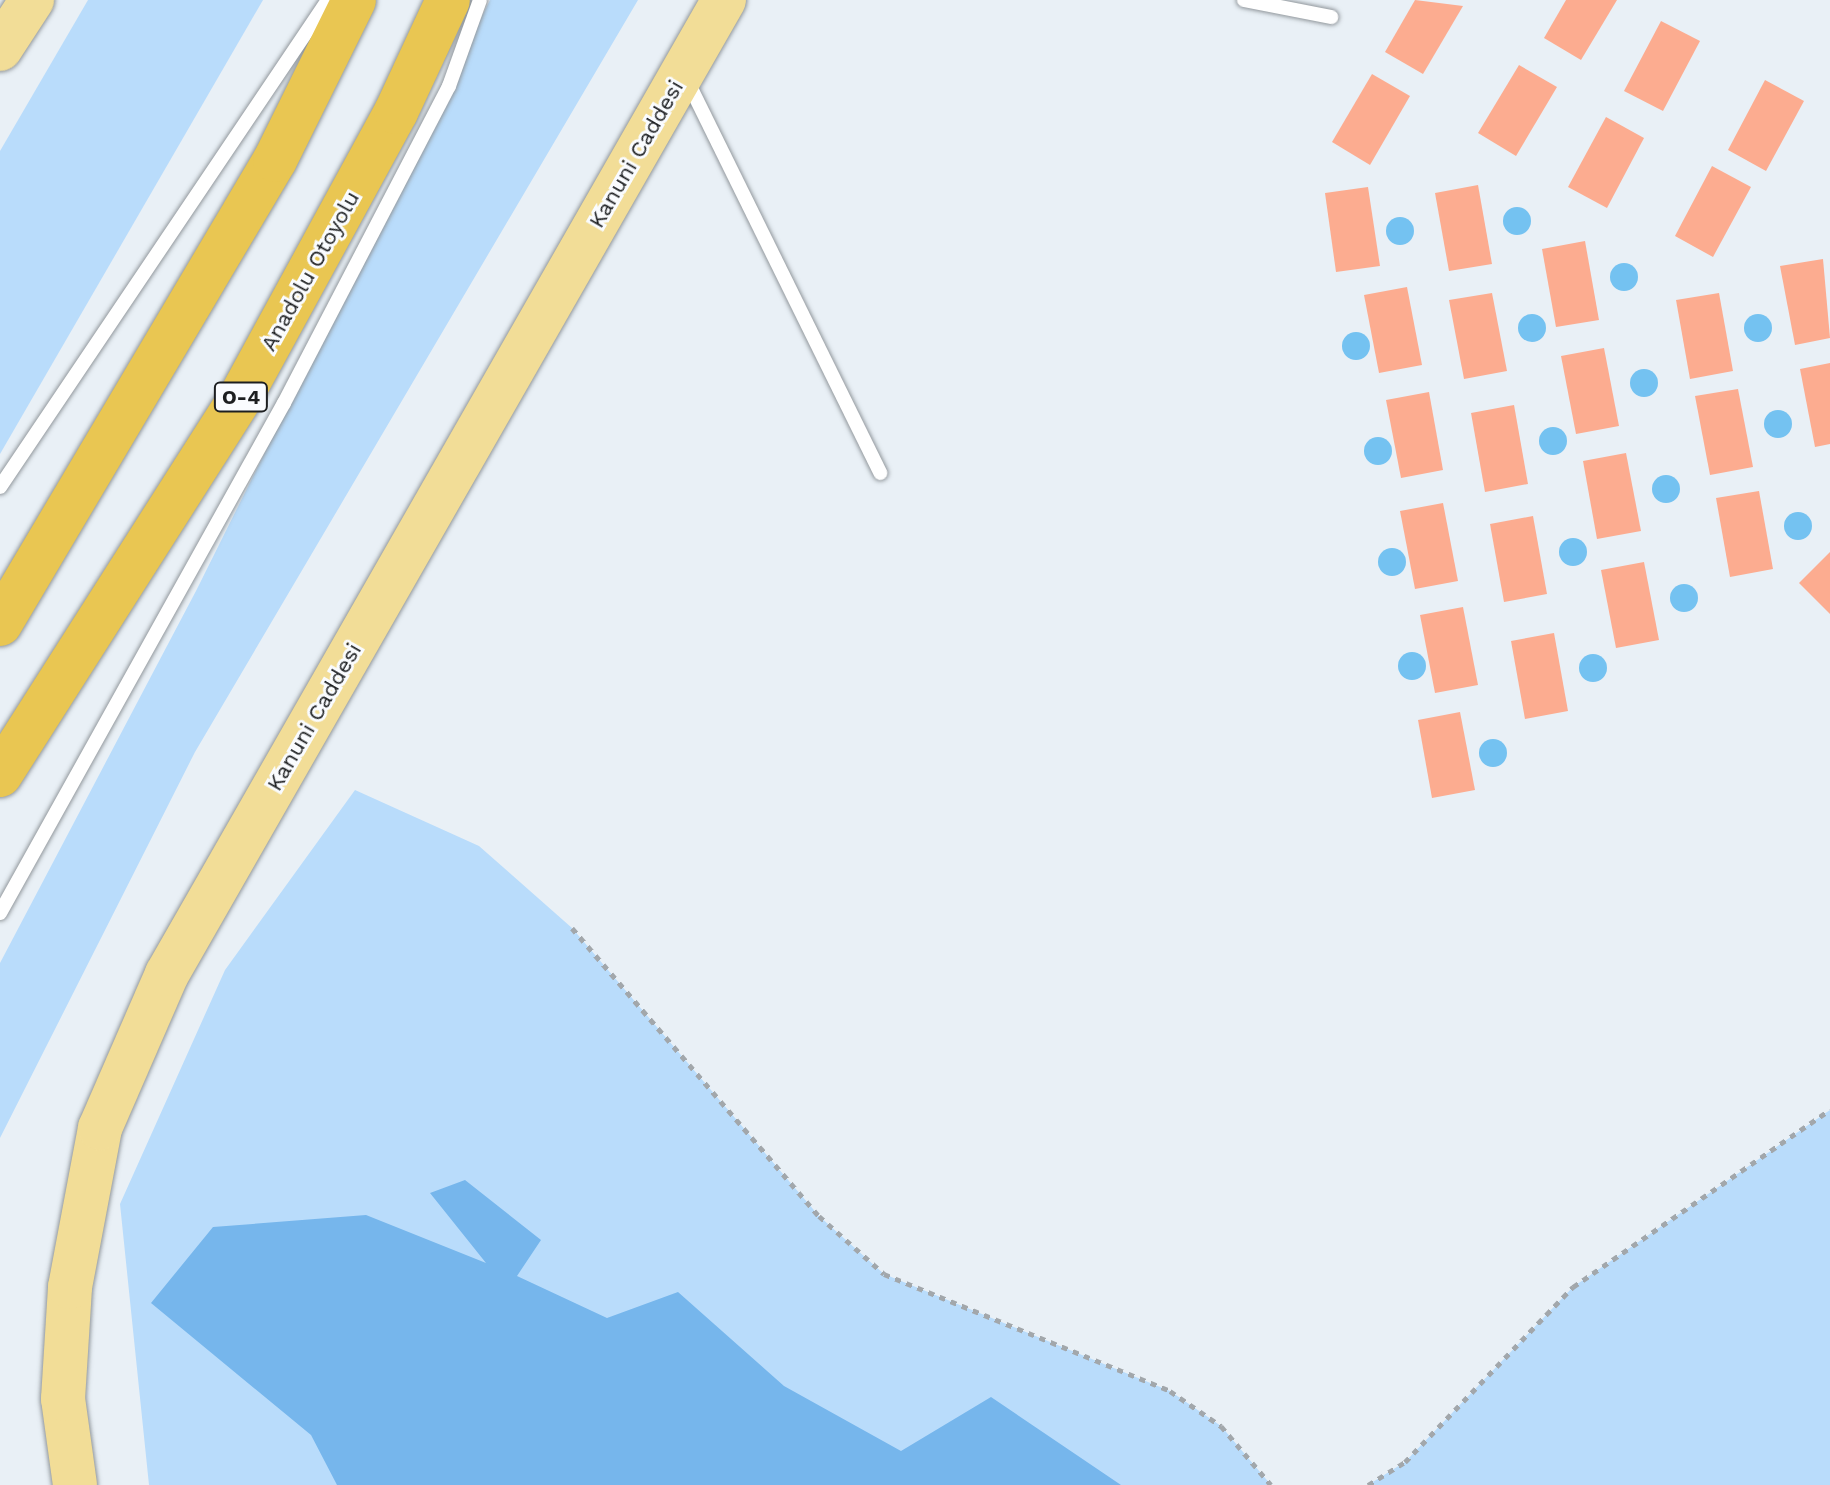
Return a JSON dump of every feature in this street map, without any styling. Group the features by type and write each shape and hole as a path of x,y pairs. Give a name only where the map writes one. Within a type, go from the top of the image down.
{"highway":[{"path":"0,624 275,160 354,0"},
{"name":"Anadolu Otoyolu","path":"0,775 240,398 396,112 448,0"}],"main road":[{"path":"0,49 32,0"},
{"name":"Kanuni Caddesi","path":"75,1485 63,1399 69,1301 100,1128 167,974 724,0"}],"lane":[{"path":"0,487 328,0"},
{"path":"0,913 284,403 449,86 480,0"},
{"path":"1244,0 1331,17"},
{"path":"683,72 880,473"}],"path":[{"path":"572,928 819,1216 884,1274 1170,1391 1221,1426 1271,1485"},
{"path":"1368,1485 1405,1462 1573,1287 1830,1110"}],"shaded area":[{"path":"88,0 263,0 0,454 0,151"},
{"path":"490,0 638,0 195,752 0,1138 0,963 197,589"},
{"path":"1517,207 1527,211 1531,221 1527,231 1517,235 1507,231 1503,221 1507,211"},
{"path":"1400,217 1410,221 1414,231 1410,241 1400,245 1390,241 1386,231 1390,221"},
{"path":"1624,263 1634,267 1638,277 1634,287 1624,291 1614,287 1610,277 1614,267"},
{"path":"1532,314 1542,318 1546,328 1542,338 1532,342 1522,338 1518,328 1522,318"},
{"path":"1758,314 1768,318 1772,328 1768,338 1758,342 1748,338 1744,328 1748,318"},
{"path":"1356,332 1366,336 1370,346 1366,356 1356,360 1346,356 1342,346 1346,336"},
{"path":"1644,369 1654,373 1658,383 1654,393 1644,397 1634,393 1630,383 1634,373"},
{"path":"1778,410 1788,414 1792,424 1788,434 1778,438 1768,434 1764,424 1768,414"},
{"path":"1553,427 1563,431 1567,441 1563,451 1553,455 1543,451 1539,441 1543,431"},
{"path":"1378,437 1388,441 1392,451 1388,461 1378,465 1368,461 1364,451 1368,441"},
{"path":"1666,475 1676,479 1680,489 1676,499 1666,503 1656,499 1652,489 1656,479"},
{"path":"1798,512 1808,516 1812,526 1808,536 1798,540 1788,536 1784,526 1788,516"},
{"path":"1573,538 1583,542 1587,552 1583,562 1573,566 1563,562 1559,552 1563,542"},
{"path":"1392,548 1402,552 1406,562 1402,572 1392,576 1382,572 1378,562 1382,552"},
{"path":"1684,584 1694,588 1698,598 1694,608 1684,612 1674,608 1670,598 1674,588"},
{"path":"1412,652 1422,656 1426,666 1422,676 1412,680 1402,676 1398,666 1402,656"},
{"path":"1593,654 1603,658 1607,668 1603,678 1593,682 1583,678 1579,668 1583,658"},
{"path":"1493,739 1503,743 1507,753 1503,763 1493,767 1483,763 1479,753 1483,743"},
{"path":"355,790 479,846 572,928 819,1216 884,1274 1170,1391 1221,1426 1271,1485 149,1485 120,1204 225,970"},
{"path":"1830,1110 1830,1485 1368,1485 1405,1462 1573,1287"},
{"path":"465,1180 541,1240 517,1276 607,1318 678,1292 784,1386 901,1451 991,1397 1121,1485 337,1485 311,1435 151,1303 213,1227 366,1215 486,1263 430,1193"}],"building":[{"path":"1415,0 1463,6 1423,74 1385,52"},
{"path":"1566,0 1617,0 1581,60 1544,38"},
{"path":"1661,21 1700,41 1663,111 1624,91"},
{"path":"1519,65 1557,87 1516,156 1478,133"},
{"path":"1372,74 1410,96 1370,165 1332,142"},
{"path":"1765,80 1804,101 1766,171 1728,150"},
{"path":"1606,117 1644,138 1607,208 1568,187"},
{"path":"1712,166 1751,187 1713,257 1675,236"},
{"path":"1478,185 1492,264 1449,271 1435,193"},
{"path":"1368,187 1380,266 1336,272 1325,193"},
{"path":"1585,241 1599,320 1556,327 1542,249"},
{"path":"1823,259 1830,338 1795,345 1780,266"},
{"path":"1407,287 1422,365 1379,373 1364,295"},
{"path":"1492,293 1507,371 1464,379 1449,300"},
{"path":"1719,293 1733,371 1690,379 1676,300"},
{"path":"1604,348 1619,426 1576,434 1561,356"},
{"path":"1830,363 1830,444 1815,447 1800,369"},
{"path":"1738,389 1753,467 1710,475 1695,396"},
{"path":"1429,392 1443,470 1401,478 1386,400"},
{"path":"1514,405 1528,484 1485,492 1471,413"},
{"path":"1626,453 1641,531 1597,539 1583,461"},
{"path":"1759,491 1773,569 1730,577 1716,498"},
{"path":"1443,503 1458,581 1415,589 1400,511"},
{"path":"1533,516 1547,594 1504,602 1490,524"},
{"path":"1830,552 1830,614 1799,583"},
{"path":"1644,562 1659,640 1616,648 1601,570"},
{"path":"1463,607 1478,685 1435,693 1420,615"},
{"path":"1554,633 1568,711 1525,719 1511,641"},
{"path":"1460,712 1475,790 1432,798 1418,720"}]}
